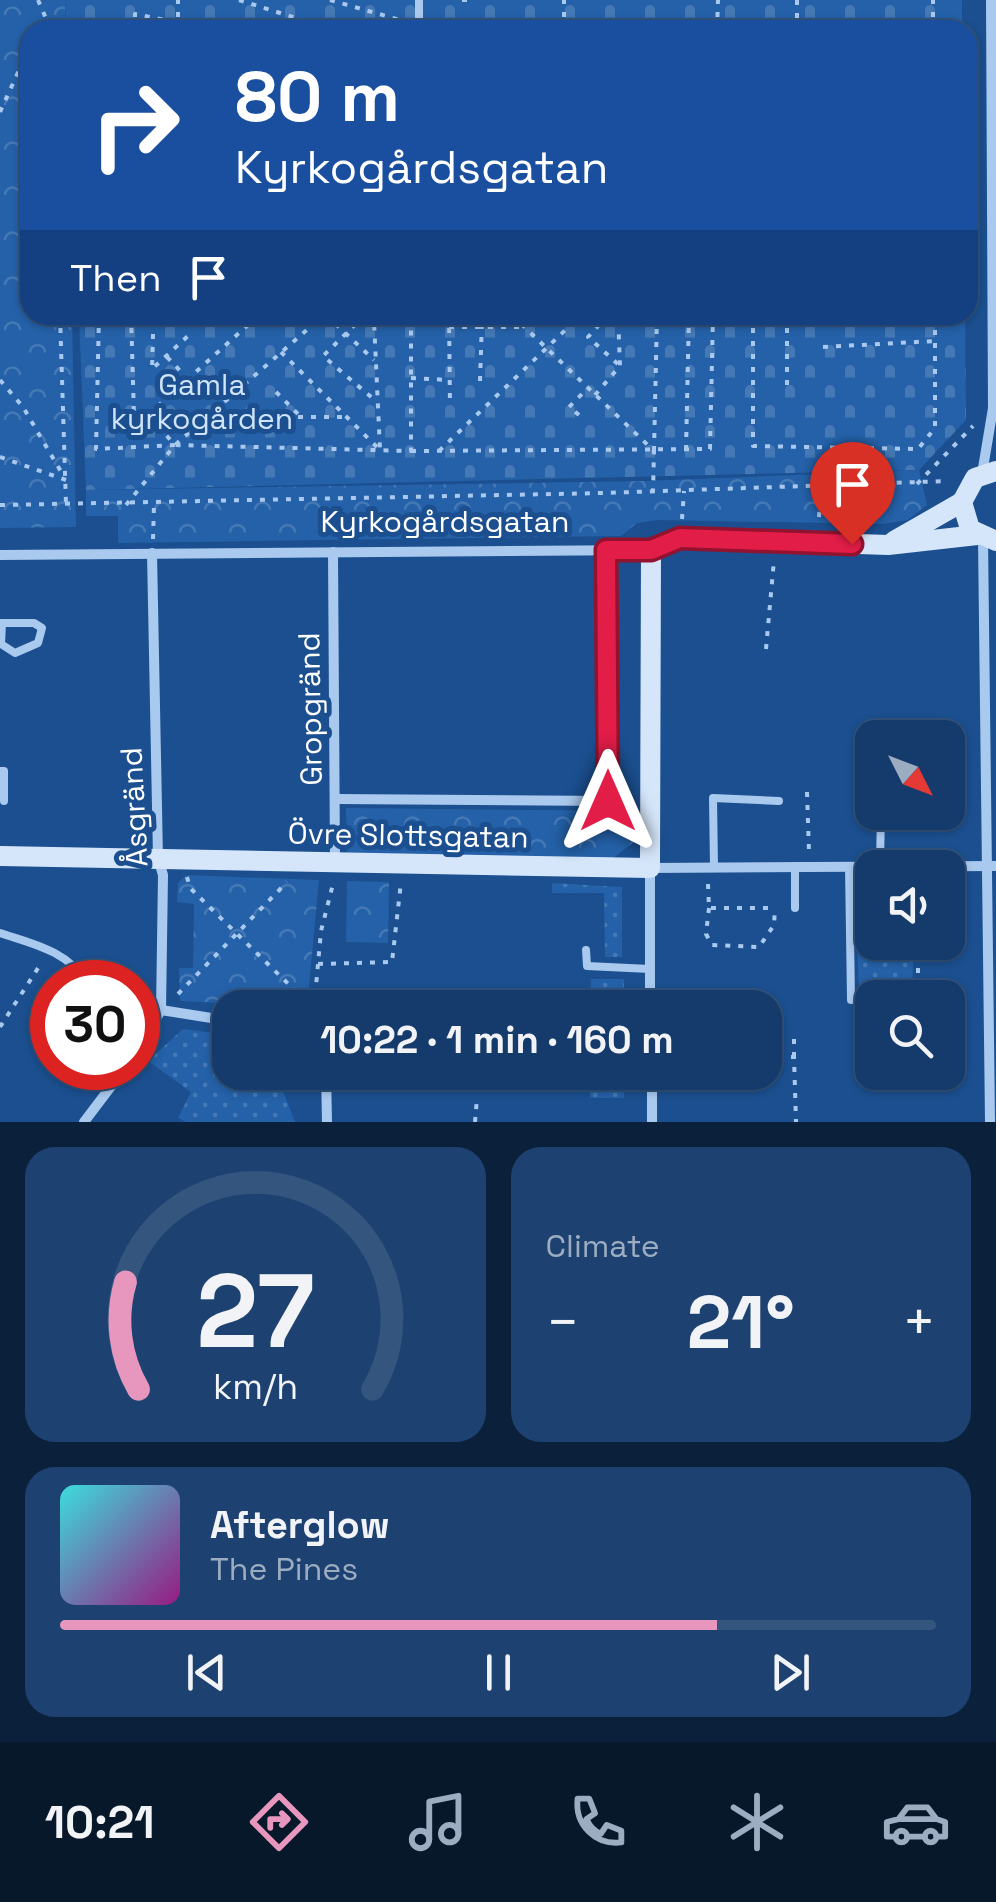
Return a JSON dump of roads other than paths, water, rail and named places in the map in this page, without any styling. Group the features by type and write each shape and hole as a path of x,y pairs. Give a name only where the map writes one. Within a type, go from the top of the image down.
{"street":[{"path":"990,0 995,413 989,472 967,487 962,502 965,522 985,538 992,866 990,1122"},
{"path":"888,544 962,502"},
{"name":"Kyrkogårdsgatan","path":"0,554 651,550 680,538 888,544 985,538"},
{"name":"Övre Slottsgatan","path":"336,798 608,801 606,550"},
{"path":"650,990 651,550"},
{"name":"Gropgränd","path":"333,552 335,865"},
{"name":"Åsgränd","path":"152,554 158,858 163,875 161,1010"},
{"name":"Övre Slottsgatan","path":"0,856 335,865 855,866"},
{"name":"Övre Slottsgatan","path":"965,866 992,866"},
{"path":"161,1010 212,1018"},
{"path":"84,1122 108,1090"},
{"path":"327,1090 328,1122"},
{"path":"652,1090 652,1122"}],"lane":[{"path":"1,623 34,623 42,628 38,644 15,653 0,644 1,623"},
{"path":"0,771 4,771 4,801"},
{"path":"711,868 713,798 779,801"},
{"path":"795,866 795,908"},
{"path":"850,866 851,1000"},
{"path":"850,932 855,932"},
{"path":"0,933 49,949 65,960"},
{"path":"586,950 588,966 650,969"}],"park label":[{"name":"Gamla kyrkogården","path":"202,401"}]}
